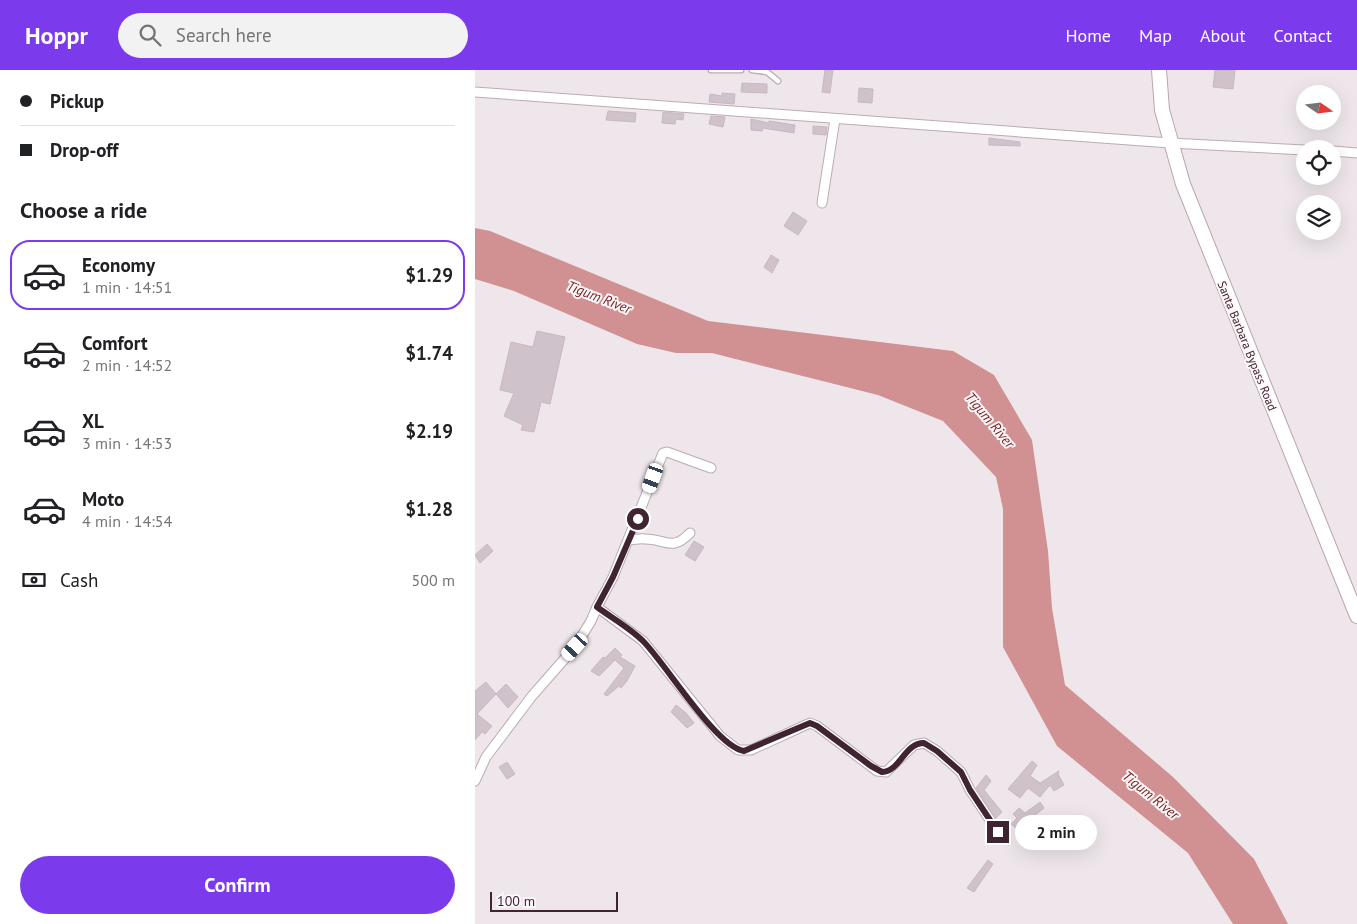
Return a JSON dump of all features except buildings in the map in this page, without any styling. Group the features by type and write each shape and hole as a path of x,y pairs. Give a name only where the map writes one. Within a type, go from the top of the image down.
{"main road":[{"name":"Santa Barbara Bypass Road","path":"1159,70 1162,110 1183,184 1207,248 1357,616"}],"street":[{"path":"475,92 1170,143 1296,150"},
{"path":"823,203 835,119"},
{"path":"1341,152 1357,153"},
{"path":"475,780 486,757 532,696 575,647 591,621 629,540 663,453 667,452 711,468"},
{"path":"629,540 647,538 671,544 683,540 691,533"},
{"path":"597,607 643,641 720,736 738,750 751,750 810,723 882,772 891,769 914,745 924,743 937,751 961,772 970,790 998,832"}],"lane":[{"path":"711,70 741,70"},
{"path":"752,70 767,72 777,81"}],"water":[{"name":"Tigum River","path":"475,228 490,231 708,321 953,351 994,375 1032,440 1048,551 1052,608 1065,685 1173,777 1254,859 1288,924 1233,924 1188,853 1057,746 1003,647 1003,509 996,477 943,421 878,395 712,353 676,353 637,344 514,291 475,279"}],"route":[{"path":"638,519 613,577 597,607 643,641 720,736 738,750 751,750 810,723 817,726 877,771 882,772 887,772 891,769 914,745 924,743 931,746 961,772 970,790 998,832"}]}
